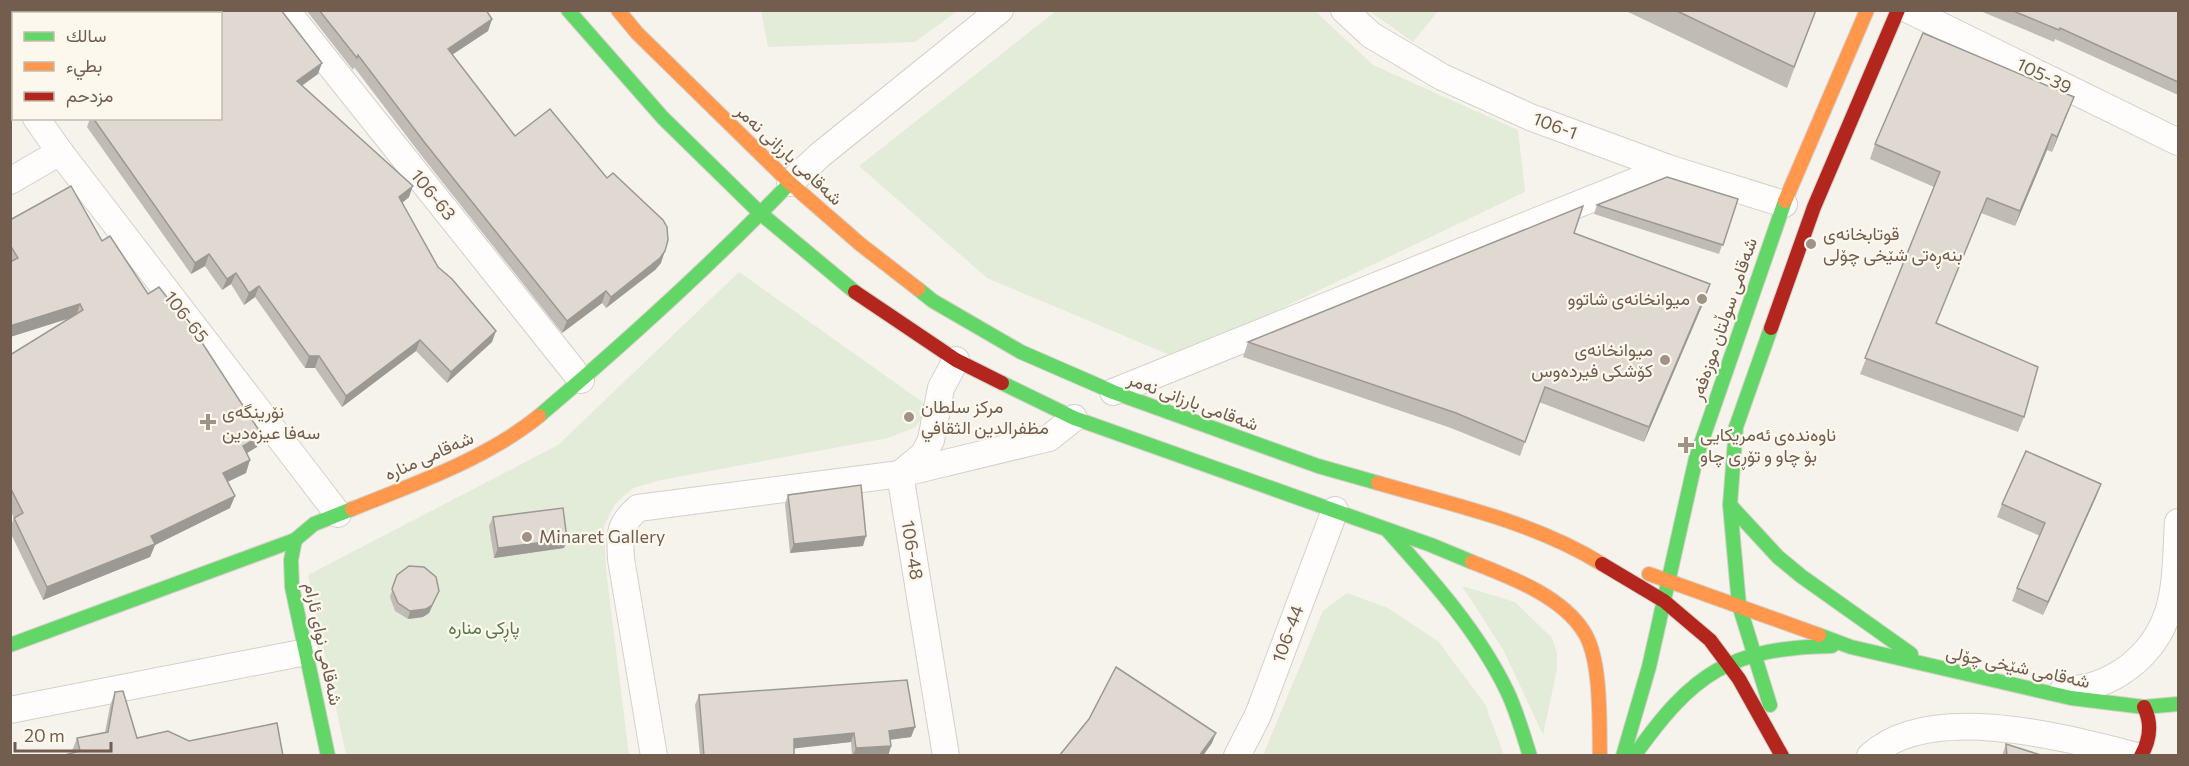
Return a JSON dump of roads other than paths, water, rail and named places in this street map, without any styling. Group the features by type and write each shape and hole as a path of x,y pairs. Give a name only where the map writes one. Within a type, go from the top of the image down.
{"main road":[{"path":"568,10 663,118 760,213 865,300 956,360 1074,418 1431,545 1534,589 1572,618 1585,633 1593,657 1599,703 1600,756"},
{"name":"شەقامی بارزانی نەمر","path":"618,10 637,33 790,183 860,244 933,301 1021,352 1113,392 1318,466 1515,523 1577,548 1664,601 1710,640 1739,679 1782,756"},
{"name":"شەقامی سوڵتان موزەفەر","path":"1623,756 1649,667 1696,458 1784,204 1867,10"},
{"path":"1788,756 1753,654 1739,605 1730,505 1733,442 1741,412 1814,207 1898,10"},
{"name":"شەقامی منارە","path":"10,645 295,540 314,524 439,474 519,432 581,380 733,242 790,183"},
{"path":"1730,505 1778,557 1801,576 1927,666"},
{"path":"1388,531 1449,598 1479,639 1503,680 1530,756"},
{"name":"شەقامی نوای ئارام","path":"295,540 291,560 292,587 328,756"},
{"name":"شەقامی شێخی چۆلی","path":"1577,548 1851,647 2071,698 2144,707 2178,704"},
{"name":"شەقامی شێخی چۆلی","path":"1634,756 1677,698 1710,673 1753,654 1787,647 1851,647"},
{"path":"2139,756 2146,747 2150,728 2148,713 2144,707"}],"street":[{"name":"106-63","path":"286,10 581,380"},
{"path":"790,183 820,155 1000,10"},
{"name":"106-1","path":"1344,10 1371,35 1442,77 1530,117 1668,168 1784,204"},
{"name":"105-39","path":"1909,10 2178,142"},
{"name":"106-65","path":"37,120 338,514"},
{"path":"10,181 60,152"},
{"path":"1113,392 1668,168"},
{"path":"900,474 924,454 931,440 941,388 956,360"},
{"path":"654,756 621,559 624,521 638,508 900,474 1049,438 1074,418"},
{"name":"106-48","path":"900,474 946,756"},
{"name":"106-44","path":"1237,756 1258,715 1335,510"},
{"path":"2008,685 2053,690 2075,689 2097,685 2117,676 2135,663 2150,647 2162,628 2169,608 2178,522"},
{"path":"10,710 306,652"},
{"path":"1870,756 1887,742 1900,736 1942,727 1989,727 2013,730 2139,756"}],"place":[{"name":"قوتابخانەی بنەڕەتی شێخی چۆلی","path":"1811,244"},
{"name":"میوانخانەی شاتوو","path":"1702,299"},
{"name":"میوانخانەی کۆشکی فیردەوس","path":"1665,360"},
{"name":"مركز سلطان مظفرالدين الثقافي","path":"909,417"},
{"name":"نۆرینگەی سەفا عیزەدین","path":"208,422"},
{"name":"ناوەندەی ئەمریکایی بۆ چاو و تۆڕی چاو","path":"1686,445"},
{"name":"Minaret Gallery","path":"527,537"}],"park label":[{"name":"پاڕکی منارە","path":"484,628"}]}
